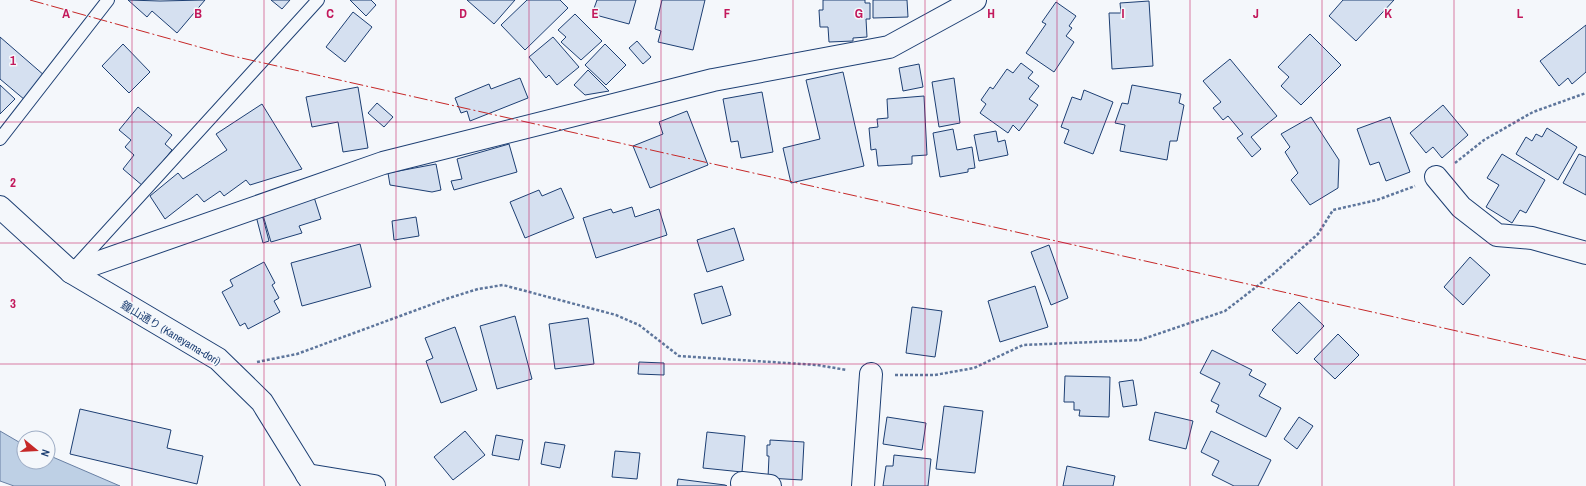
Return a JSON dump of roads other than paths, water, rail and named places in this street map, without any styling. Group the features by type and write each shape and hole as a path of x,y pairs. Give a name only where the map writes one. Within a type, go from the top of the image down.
{"street":[{"path":"70,272 383,163 713,80 889,47 976,0"},
{"path":"1436,177 1461,207 1497,235 1532,238 1586,253"},
{"name":"鐘山通り (Kaneyama-dori)","path":"0,207 70,272 218,359 262,402 311,480"},
{"path":"862,486 871,374"},
{"path":"311,480 374,486"},
{"path":"742,483 770,486"}],"lane":[{"path":"0,139 108,0"},
{"path":"70,272 318,0"}],"water":[{"path":"0,431 16,440 16,470 56,470 56,458 120,486 14,486 0,481"}]}
